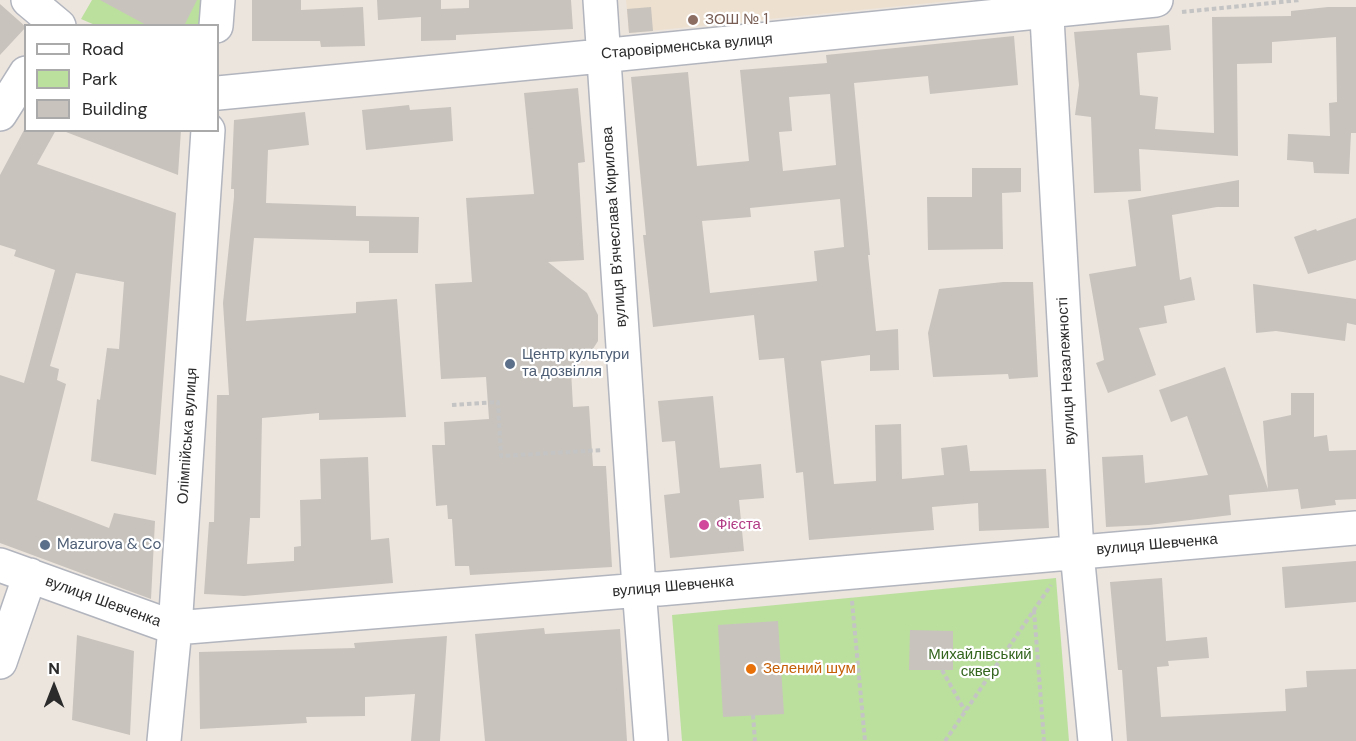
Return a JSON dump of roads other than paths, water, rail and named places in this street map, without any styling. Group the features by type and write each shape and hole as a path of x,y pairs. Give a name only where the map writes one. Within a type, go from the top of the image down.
{"street":[{"path":"28,0 61,18"},
{"path":"216,24 218,0"},
{"name":"вулиця В'ячеслава Кирилова","path":"600,0 651,741"},
{"name":"Старовірменська вулиця","path":"219,93 591,57 604,53 632,53 1046,6 1156,0"},
{"name":"вулиця Незалежності","path":"1046,6 1077,552 1095,741"},
{"path":"0,114 24,76"},
{"name":"Олімпійська вулиця","path":"164,741 175,628 208,132"},
{"name":"вулиця Шевченка","path":"0,564 175,628 628,591 639,588 659,589 1356,528"},
{"path":"0,662 30,575"}],"place":[{"name":"ЗОШ № 1","path":"693,20"},
{"name":"Центр культури та дозвілля","path":"510,364"},
{"name":"Фієста","path":"704,525"},
{"name":"Mazurova & Co","path":"45,545"},
{"name":"Зелений шум","path":"751,669"}],"park label":[{"name":"Михайлівський сквер","path":"980,664"}]}
